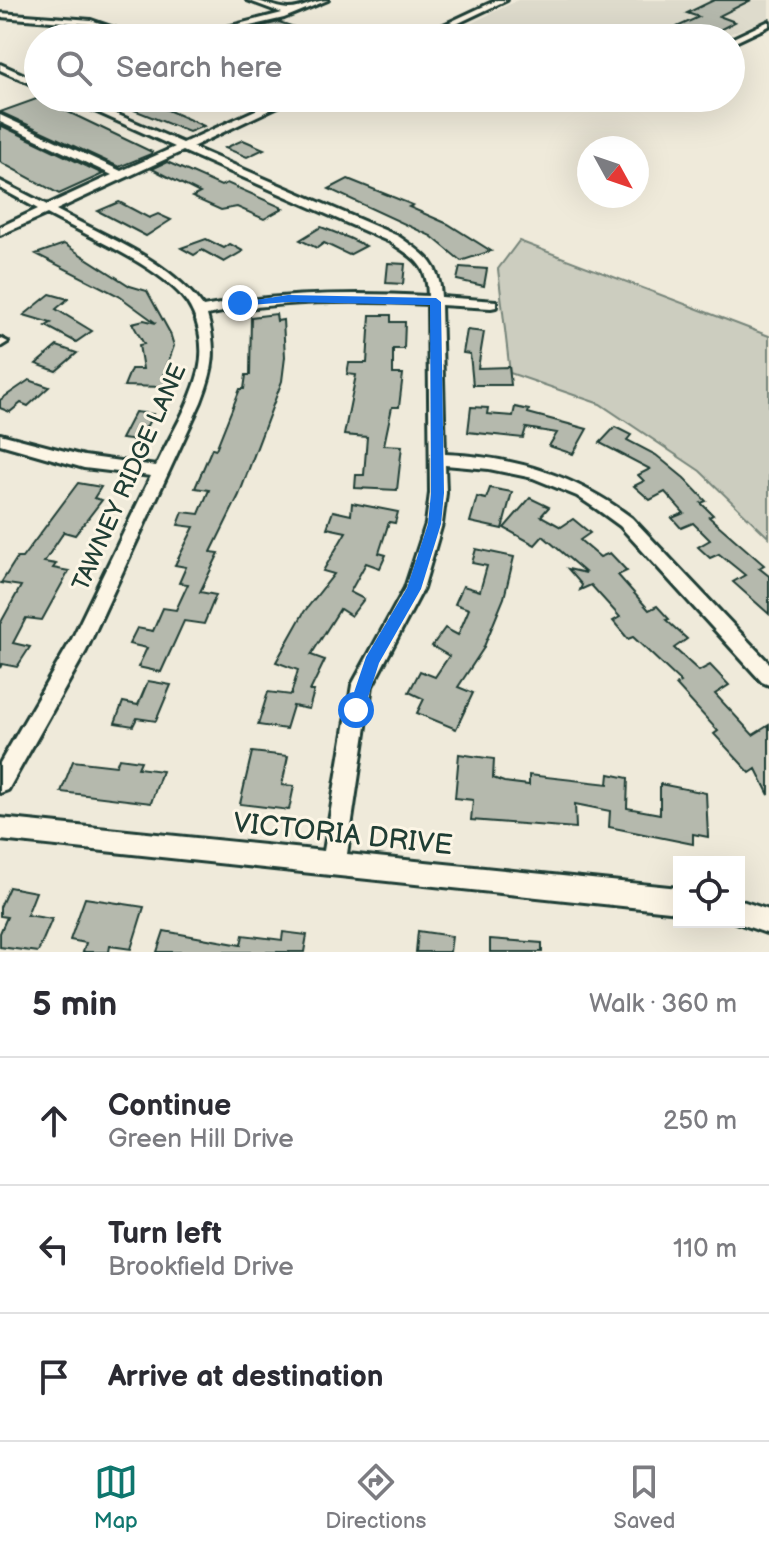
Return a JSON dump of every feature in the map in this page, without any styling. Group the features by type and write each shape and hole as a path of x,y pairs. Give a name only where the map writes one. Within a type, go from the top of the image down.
{"street":[{"path":"251,0 291,13"},
{"path":"246,24 291,13 324,0"},
{"path":"450,24 503,0"},
{"path":"0,15 97,24"},
{"path":"745,35 769,23"},
{"path":"0,67 24,78"},
{"path":"103,112 405,245 430,268 436,302 437,459 434,524 425,559 409,599 362,685 334,862"},
{"path":"0,231 259,112"},
{"path":"0,118 122,176"},
{"name":"TAWNEY RIDGE LANE","path":"0,184 171,278 200,312 208,341 206,371 79,645 0,783"},
{"path":"200,312 268,299 491,304"},
{"path":"0,439 84,462 160,472"},
{"path":"437,459 487,461 530,468 578,488 605,505 626,522 769,676"},
{"name":"VICTORIA DRIVE","path":"0,829 673,899"},
{"path":"745,914 769,922"}],"shaded area":[{"path":"518,0 769,0 769,18 745,28 745,24 470,24"},
{"path":"519,241 769,336 769,538 700,471 600,404 510,373 498,269"}],"building":[{"path":"714,0 751,0 719,16 735,22 731,24 684,24 699,17 687,13"},
{"path":"24,103 24,112 68,112 152,152 119,167 0,112"},
{"path":"139,112 172,112 204,126 189,132"},
{"path":"0,125 103,174 59,194 0,162"},
{"path":"243,140 264,149 247,157 225,148"},
{"path":"167,162 221,186 227,183 283,208 264,219 237,207 221,210 192,197 200,193 152,169"},
{"path":"348,179 413,205 409,207 448,224 491,251 461,261 431,236 329,189"},
{"path":"119,202 149,218 158,214 171,220 146,236 98,211"},
{"path":"321,227 366,246 349,255 324,243 317,248 300,240"},
{"path":"206,239 224,248 230,244 243,251 224,262 202,250 194,255 181,248"},
{"path":"64,244 130,286 147,291 174,346 164,374 170,374 165,387 124,386 131,369 143,369 139,345 144,344 132,323 144,320 156,323 119,296 36,254"},
{"path":"388,263 405,264 403,284 386,283"},
{"path":"460,267 487,269 484,286 457,280"},
{"path":"50,294 68,299 56,309 92,331 76,342 46,326 51,323 24,315"},
{"path":"276,314 277,321 283,320 285,357 282,381 239,495 211,552 219,553 200,592 216,595 204,624 184,621 161,672 138,667 147,648 129,644 137,628 153,631 163,608 176,610 188,584 179,583 186,567 175,565 194,527 178,525 183,512 199,514 209,490 195,488 212,448 216,449 240,389 244,389 246,375 250,375 251,317"},
{"path":"370,315 391,315 391,322 405,322 404,349 393,349 393,374 403,374 399,407 392,407 384,445 402,446 397,490 355,488 356,475 364,475 367,437 344,435 356,375 347,374 349,363 367,363"},
{"path":"467,330 484,332 478,368 509,367 511,385 473,385 470,354 463,353"},
{"path":"57,346 77,353 56,371 36,364"},
{"path":"29,380 49,387 28,406 21,403 10,412 0,408 0,400"},
{"path":"471,407 488,408 487,414 513,416 515,407 587,429 573,454 549,446 557,433 526,428 523,438 468,432"},
{"path":"135,412 153,414 139,441 121,439"},
{"path":"615,427 631,435 627,440 656,455 684,478 706,501 701,503 713,515 709,517 764,565 759,568 769,576 769,614 733,582 745,575 719,554 710,558 698,547 710,540 693,523 681,528 672,518 684,513 665,492 650,500 634,486 644,481 638,475 650,469 600,443"},
{"path":"78,483 101,487 94,498 102,500 75,535 64,532 44,562 56,564 53,568 69,571 42,620 26,618 13,643 30,647 17,667 2,664 0,668 0,624 21,586 1,583 17,558 22,558"},
{"path":"490,488 512,492 502,529 470,522 477,497 486,499"},
{"path":"530,498 549,507 541,516 561,527 573,519 590,533 580,540 600,557 610,553 627,571 618,575 649,610 657,606 669,619 666,620 687,639 674,648 699,671 710,665 729,685 715,694 753,735 769,725 769,795 756,769 750,773 714,734 718,731 676,685 681,682 633,637 628,639 613,621 620,617 591,585 580,590 582,585 568,569 586,573 543,536 535,545 504,528"},
{"path":"352,503 398,512 395,523 389,522 379,553 386,555 380,568 366,563 350,592 364,599 351,616 340,609 311,655 325,660 310,691 314,691 309,709 293,706 286,729 258,725 268,692 291,695 298,670 276,662 304,612 334,574 323,571 346,532 327,528 333,511 351,515"},
{"path":"476,549 514,557 504,598 483,649 458,687 473,693 456,729 417,713 424,699 409,692 420,671 435,677 449,656 432,646 445,628 458,635 469,609 455,604 463,586 480,591 487,566 472,563"},
{"path":"148,681 171,685 156,721 137,718 133,726 115,723 123,702 138,705"},
{"path":"252,752 288,756 282,785 294,786 289,810 240,804"},
{"path":"459,754 494,759 493,778 504,782 529,785 529,775 608,784 609,774 628,778 627,808 660,814 660,784 706,793 708,837 693,834 693,844 609,827 610,811 575,804 576,828 471,820 473,800 455,798"},
{"path":"119,758 141,761 138,768 162,771 151,803 61,792 73,761 116,766"},
{"path":"9,887 36,892 27,915 52,919 38,952 0,947 0,933 7,917 0,916 0,907"},
{"path":"85,898 144,907 131,949 110,946 109,952 83,952 86,943 70,940"},
{"path":"164,931 241,945 243,935 282,940 283,932 307,935 304,952 157,952"},
{"path":"418,931 452,936 450,952 416,952"},
{"path":"490,939 542,943 542,952 490,952"}],"route":[{"path":"240,303 268,299 436,302 438,493 434,524 414,589 372,661 356,710"}]}
